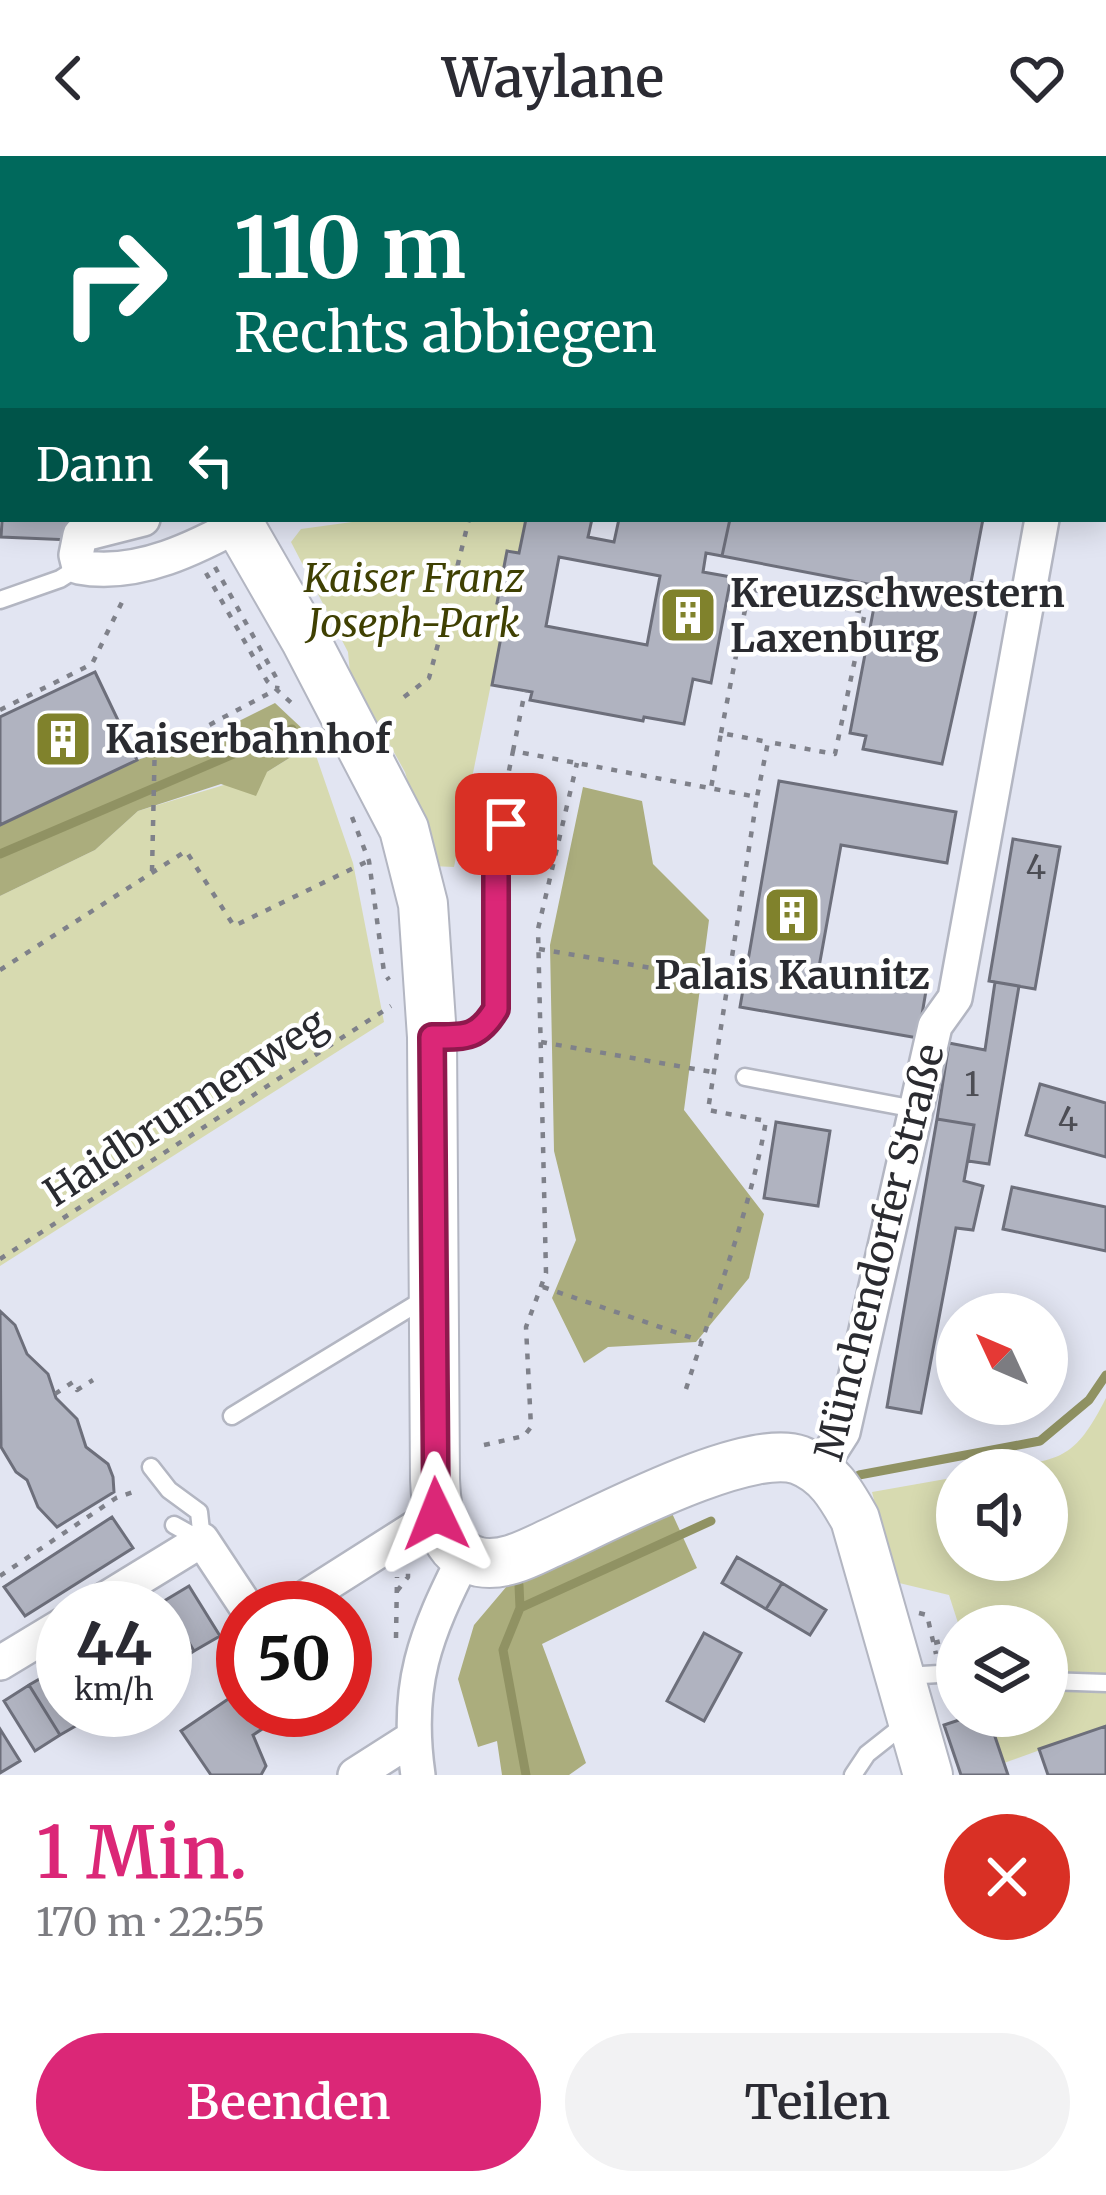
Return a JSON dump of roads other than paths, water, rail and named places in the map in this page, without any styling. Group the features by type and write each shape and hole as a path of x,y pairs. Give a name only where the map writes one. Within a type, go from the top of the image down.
{"main road":[{"path":"223,530 404,830 423,904 432,1037 436,1514 451,1542 479,1562 512,1561 702,1475 755,1460 796,1459 818,1471"},
{"name":"Münchendorfer Straße","path":"818,1471 838,1488 855,1519 928,1775"}],"street":[{"path":"131,522 80,535 78,561 139,567 223,530"},
{"name":"Münchendorfer Straße","path":"818,1471 843,1432 935,1026 955,998 1041,527"},
{"path":"331,1581 436,1514"},
{"path":"126,1581 188,1533 226,1581"},
{"path":"418,1775 413,1738 422,1651 465,1556"},
{"path":"0,1663 36,1641"},
{"path":"355,1775 413,1738"}],"lane":[{"path":"0,600 60,579 78,561"},
{"path":"432,1037 464,1037 485,1027 496,1009 496,867 506,824"},
{"path":"745,1077 915,1109"},
{"path":"232,1416 436,1292"},
{"path":"156,1473 199,1512 188,1533"},
{"path":"1068,1682 1106,1683"},
{"path":"853,1775 903,1698 936,1683"}],"waterway":[{"path":"0,854 292,729"},
{"path":"859,1475 1040,1441 1089,1400 1106,1375"},
{"path":"526,1775 503,1650 520,1608 711,1521"},
{"path":"519,1585 520,1608"}],"place":[{"name":"Kreuzschwestern Laxenburg","path":"688,615"},
{"name":"Kaiserbahnhof","path":"63,739"},
{"name":"Palais Kaunitz","path":"792,915"}],"park label":[{"name":"Kaiser Franz Joseph-Park","path":"414,600"}]}
